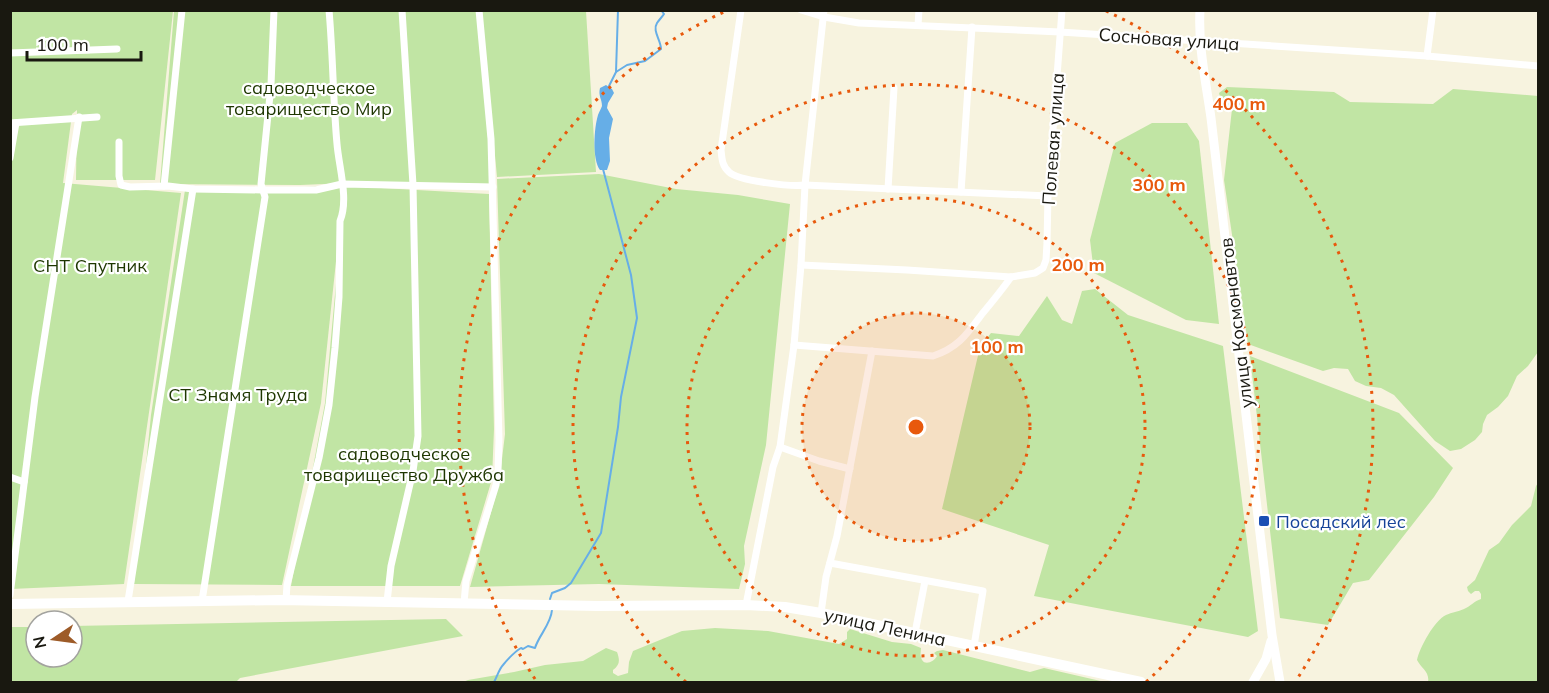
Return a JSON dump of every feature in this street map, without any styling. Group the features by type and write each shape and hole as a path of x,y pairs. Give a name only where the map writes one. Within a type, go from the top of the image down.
{"main road":[{"name":"улица Ленина","path":"10,604 286,600 746,605 821,614 1141,682"}],"street":[{"path":"164,186 182,10"},
{"path":"202,601 265,197 261,184 271,85 274,10"},
{"path":"286,600 287,585 319,458 329,405 339,297 340,221 344,200 337,143 329,10"},
{"path":"387,602 391,566 413,471 418,436 413,185 402,10"},
{"path":"464,603 466,581 495,485 499,440 491,139 479,10"},
{"path":"741,10 721,150 722,164 730,174 740,178 794,186 1048,196"},
{"name":"Сосновая улица","path":"801,10 859,23 1060,32 1426,56 1539,66"},
{"path":"918,25 919,10"},
{"name":"Полевая улица","path":"1011,277 1035,273 1043,268 1046,260 1048,196 1062,10"},
{"name":"улица Космонавтов","path":"1200,10 1200,41 1221,198 1272,636 1280,682"},
{"path":"1426,56 1433,10"},
{"path":"746,605 773,467 780,447 794,345 806,185 824,14"},
{"path":"961,192 972,27"},
{"path":"10,53 117,49"},
{"path":"888,189 894,88"},
{"path":"10,595 35,397 79,117"},
{"path":"10,158 13,123 97,117"},
{"path":"119,142 121,185 130,187 316,190 342,183 493,187"},
{"path":"128,601 193,189"},
{"path":"801,265 1011,277"},
{"path":"794,345 933,356 943,353 970,332 1011,277"},
{"path":"821,614 826,577 837,537 872,351"},
{"path":"780,447 850,469"},
{"path":"10,477 24,482"},
{"path":"830,563 983,591 974,646"},
{"path":"915,633 925,581"},
{"path":"1254,680 1266,659 1272,636"}],"green space":[{"name":"СНТ Спутник","path":"10,11 173,11 155,180 76,180 77,110 72,114 63,183 181,193 124,584 11,589"},
{"name":"садоводческое товарищество Мир","path":"174,11 586,11 596,172 497,177 483,26 490,184 372,182 300,185 160,184"},
{"path":"1227,87 1334,92 1350,102 1433,104 1453,89 1538,96 1538,352 1517,376 1508,396 1487,415 1482,432 1475,440 1461,449 1450,451 1435,441 1394,395 1381,388 1366,386 1355,381 1348,369 1334,368 1323,371 1248,344 1224,180 1232,109 1222,104 1219,93"},
{"path":"1152,123 1187,123 1199,141 1219,324 1186,320 1094,273 1090,240 1115,143"},
{"path":"599,174 676,189 738,195 790,204 766,445 744,546 745,564 739,589 599,584 470,587 499,484 505,434 497,179"},
{"name":"СТ Знамя Труда","path":"344,186 321,403 282,585 134,584 151,415 185,190"},
{"name":"садоводческое товарищество Дружба","path":"345,186 489,194 494,429 492,479 460,586 291,586 325,403"},
{"path":"1095,289 1128,315 1223,346 1258,631 1248,637 1034,596 1049,545 942,509 980,347 991,333 1019,336 1047,296 1062,320 1072,324 1082,291"},
{"path":"1250,356 1399,413 1453,468 1434,497 1369,580 1353,583 1328,625 1280,618"},
{"path":"1538,483 1538,682 1428,682 1426,673 1417,660 1424,642 1441,618 1481,599 1479,591 1471,594 1467,587 1475,580 1489,550 1499,543 1512,525 1531,506"},
{"path":"446,619 463,636 240,678 236,682 11,682 11,627 24,627 24,669 84,669 84,626"},
{"path":"715,628 768,631 839,644 847,639 847,632 850,629 921,648 922,660 926,663 936,658 934,653 943,650 1030,672 1044,668 1105,682 463,682 545,665 583,661 606,648 617,652 619,662 613,673 618,676 628,673 633,651 682,631"}],"water":[{"path":"606,85 614,93 607,108 613,119 609,138 610,161 607,170 600,170 596,159 595,135 602,106 600,88"}],"waterway":[{"path":"616,72 618,10"},
{"path":"609,86 616,72 627,65 645,61 661,49 656,29 657,23 664,14 661,10"},
{"path":"550,599 552,593 571,583 601,533 621,397 637,318 631,275 603,169"},
{"path":"494,682 502,667 516,652 528,646 535,648 552,610"}],"place":[{"name":"Посадский лес","path":"1264,521"}]}
